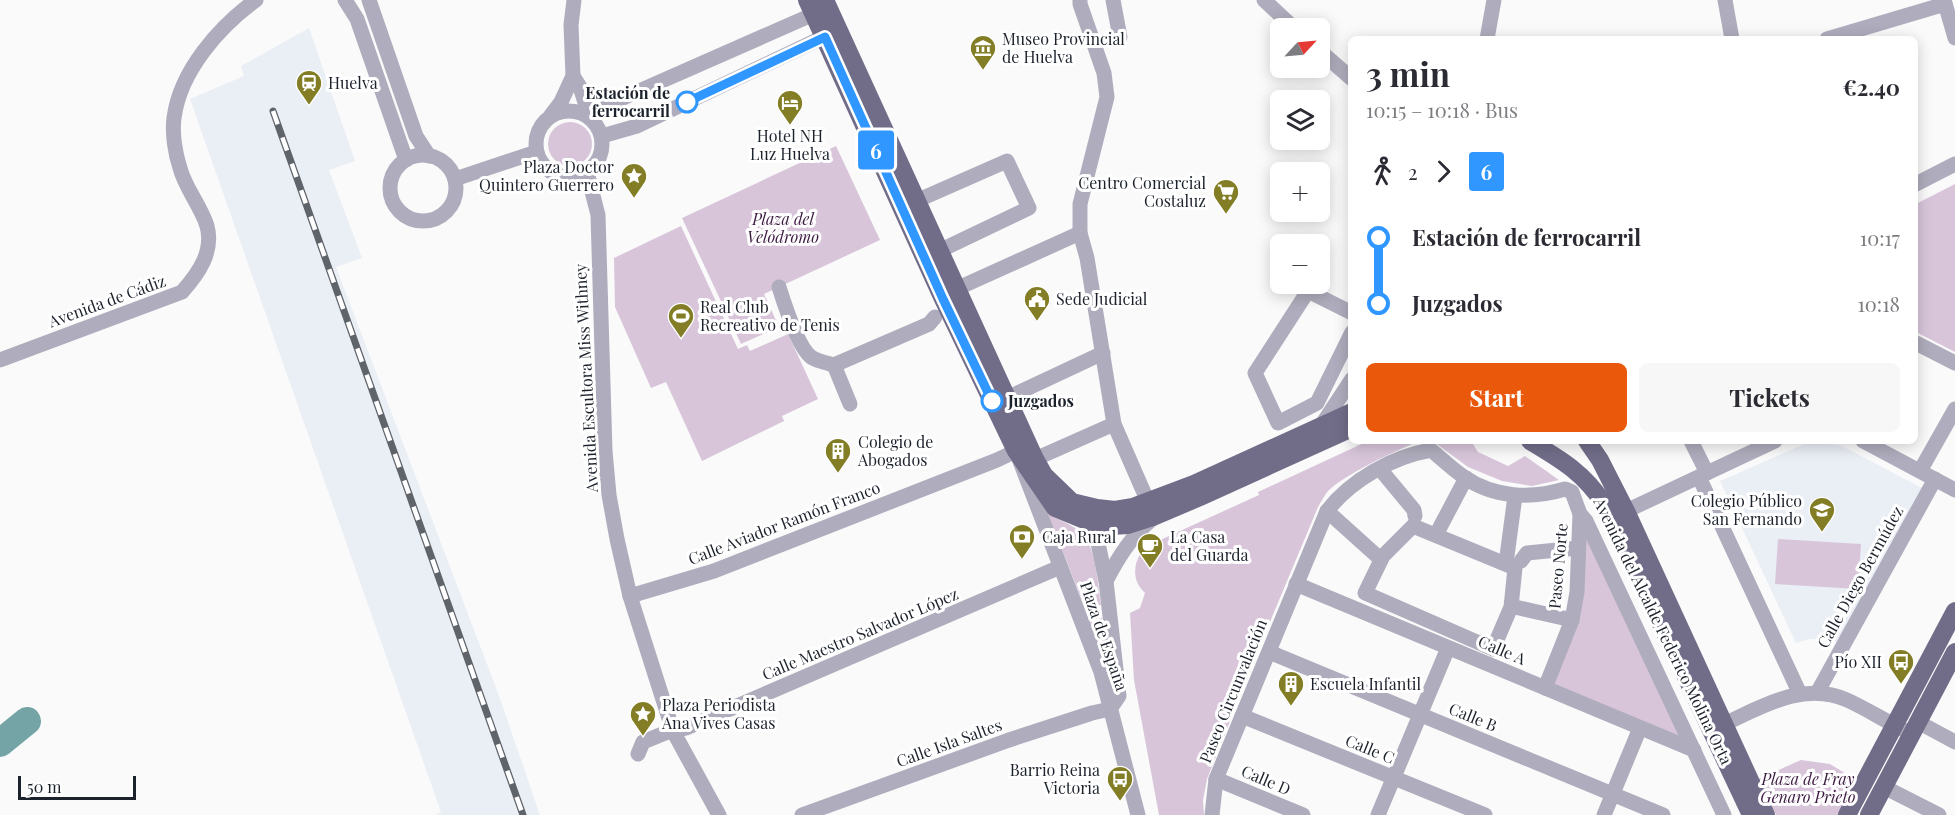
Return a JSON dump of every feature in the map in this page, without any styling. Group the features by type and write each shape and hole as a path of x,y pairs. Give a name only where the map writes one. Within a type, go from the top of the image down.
{"main road":[{"path":"815,5 832,34 916,201 1035,459 1044,475 1072,502 1096,516"},
{"path":"832,34 943,299 1016,451 1055,508 1096,516 1133,507 1150,510 1348,430"},
{"path":"1150,510 1194,484 1348,414"},
{"name":"Avenida del Alcalde Federico Molina Orta","path":"1535,444 1569,465 1594,489 1605,505 1751,815"},
{"name":"Avenida del Alcalde Federico Molina Orta","path":"1589,444 1600,460 1626,511 1766,815"},
{"path":"1847,815 1955,611"},
{"path":"1869,815 1955,652"}],"street":[{"name":"Avenida de Cádiz","path":"0,360 174,296 182,292 198,274 207,252 207,227 180,169 173,119 179,95 204,51 223,29 256,0"},
{"path":"345,0 357,19 406,160"},
{"path":"369,0 416,136 429,156"},
{"path":"551,116 572,111 590,118 602,136 601,154 596,164 578,177 557,176 548,170 536,153 538,132 561,102 573,76 571,25 574,0"},
{"path":"1080,0 1104,73 1107,97 1080,204 1080,233 1087,258 1114,424 1150,510"},
{"path":"1113,0 1120,37"},
{"path":"1264,0 1283,18"},
{"path":"1488,36 1494,0"},
{"path":"1725,0 1731,36"},
{"path":"1836,36 1944,2 1955,38"},
{"path":"605,106 815,5"},
{"path":"602,136 637,126 832,34"},
{"path":"1330,60 1348,76"},
{"path":"573,76 580,87 590,118"},
{"path":"455,179 536,153"},
{"path":"421,155 429,156 441,160 449,168 455,179 454,201 448,211 438,218 427,222 409,219 395,207 390,189 394,172 406,160 421,155"},
{"path":"916,201 1007,161 1029,208 939,251"},
{"path":"1918,183 1955,164"},
{"name":"Avenida Escultora Miss Withney","path":"587,172 598,215 605,451 609,495 617,538 630,596 673,731 719,815"},
{"path":"956,289 1080,233"},
{"path":"779,287 787,313 806,351 811,357 834,365 929,324 935,317"},
{"path":"1348,311 1308,291 1255,373 1278,423 1317,403 1348,340"},
{"path":"1918,344 1955,363"},
{"path":"1007,398 1103,353"},
{"path":"834,365 850,404"},
{"path":"1321,426 1348,385"},
{"path":"1920,471 1955,409"},
{"path":"1035,459 1114,424"},
{"path":"1693,444 1703,475 1800,694"},
{"path":"1626,511 1769,444"},
{"path":"1869,444 1955,490"},
{"name":"Paseo Norte","path":"1296,584 1327,511 1339,496 1351,485 1409,454 1431,450 1466,478 1493,490 1515,496 1545,495 1565,489 1572,492 1580,514 1586,521 1694,750"},
{"name":"Plaza de España","path":"1016,451 1101,672 1110,709"},
{"name":"Calle Aviador Ramón Franco","path":"630,596 714,571 986,465 1016,451"},
{"path":"1380,469 1414,510 1415,516 1438,531 1471,545 1514,559 1527,553 1578,548"},
{"path":"1438,531 1466,478"},
{"name":"Calle Diego Bermúdez","path":"1817,693 1935,479"},
{"path":"1499,653 1515,607 1515,496"},
{"name":"Plaza de España","path":"1106,581 1120,553 1150,510"},
{"path":"1327,511 1377,556"},
{"name":"Paseo Norte","path":"1545,688 1572,620 1577,592 1580,514"},
{"name":"Plaza de España","path":"1096,516 1119,696 1110,709"},
{"path":"1361,593 1377,556 1415,516"},
{"path":"1413,526 1515,568 1511,607 1493,649 1361,593 1383,556 1413,526"},
{"name":"Calle Maestro Salvador López","path":"673,731 686,728 1060,567"},
{"name":"Calle A","path":"1296,584 1694,750"},
{"name":"Paseo Circunvalación","path":"1212,815 1216,779 1296,584"},
{"path":"1515,607 1572,620"},
{"path":"1378,815 1448,648"},
{"name":"Calle B","path":"1269,652 1664,815"},
{"path":"1724,724 1773,702 1800,694 1817,693 1844,698 1894,726 1915,728 1955,742"},
{"path":"1110,709 1138,815"},
{"name":"Calle Isla Saltes","path":"802,815 1009,740 1110,709"},
{"name":"Calle C","path":"1242,716 1485,815"},
{"path":"1604,815 1640,728"},
{"path":"638,754 643,742 673,731"},
{"path":"1694,750 1724,815"},
{"name":"Calle D","path":"1216,779 1303,815"},
{"path":"1884,787 1939,815"}],"shaded area":[{"path":"309,28 355,161 329,170 362,258 336,267 498,693 540,815 435,815 441,812 190,99 244,76 241,66"},
{"name":"Colegio Público San Fernando","path":"1804,444 1830,444 1840,445 1924,489 1840,643 1809,639 1796,643 1720,481"}],"green space":[{"path":"570,122 579,123 586,128 591,135 591,153 586,160 579,165 570,166 561,165 554,160 549,153 548,144 549,135 554,128 561,123"},
{"name":"Plaza del Velódromo","path":"836,146 880,240 764,294 779,327 741,344 682,218"},
{"path":"1955,184 1955,352 1918,333 1918,203"},
{"name":"Real Club Recreativo de Tenis","path":"681,226 738,349 747,345 750,351 788,334 818,399 782,416 784,421 702,461 666,382 651,388 615,307 614,258"},
{"path":"1362,444 1413,444 1359,470 1328,491 1318,507 1207,779 1203,800 1204,815 1159,815 1134,680 1130,613 1140,608 1145,593 1136,579 1136,563 1144,549 1156,538 1158,541 1259,495 1258,492"},
{"path":"1437,444 1473,444 1478,452 1508,466 1525,456 1559,480 1532,486 1502,481 1468,467"},
{"path":"1048,514 1077,529 1086,538 1096,566 1101,605 1085,608"},
{"path":"1587,534 1684,741 1551,685 1583,537"},
{"path":"1778,539 1861,544 1858,589 1775,584"},
{"path":"1102,618 1110,671 1108,671 1089,620"},
{"name":"Plaza de Fray Genaro Prieto","path":"1801,760 1830,764 1856,780 1838,815 1776,815 1758,779"}],"waterway":[{"path":"0,743 27,721"}],"railway":[{"path":"273,111 523,815"}],"bus line":[{"name":"6","path":"687,102 825,37 943,299 992,401"}],"place":[{"name":"Museo Provincial de Huelva","path":"983,71"},
{"name":"Estación de ferrocarril","path":"687,102"},
{"name":"Huelva","path":"309,106"},
{"name":"Hotel NH Luz Huelva","path":"790,126"},
{"name":"Plaza Doctor Quintero Guerrero","path":"634,199"},
{"name":"Centro Comercial Costaluz","path":"1226,215"},
{"name":"Sede Judicial","path":"1037,322"},
{"name":"Real Club Recreativo de Tenis","path":"681,339"},
{"name":"Juzgados","path":"992,401"},
{"name":"Colegio de Abogados","path":"838,474"},
{"name":"Colegio Público San Fernando","path":"1822,533"},
{"name":"Caja Rural","path":"1022,560"},
{"name":"La Casa del Guarda","path":"1150,569"},
{"name":"Pío XII","path":"1901,685"},
{"name":"Escuela Infantil","path":"1291,707"},
{"name":"Plaza Periodista Ana Vives Casas","path":"643,737"},
{"name":"Barrio Reina Victoria","path":"1120,802"}]}
